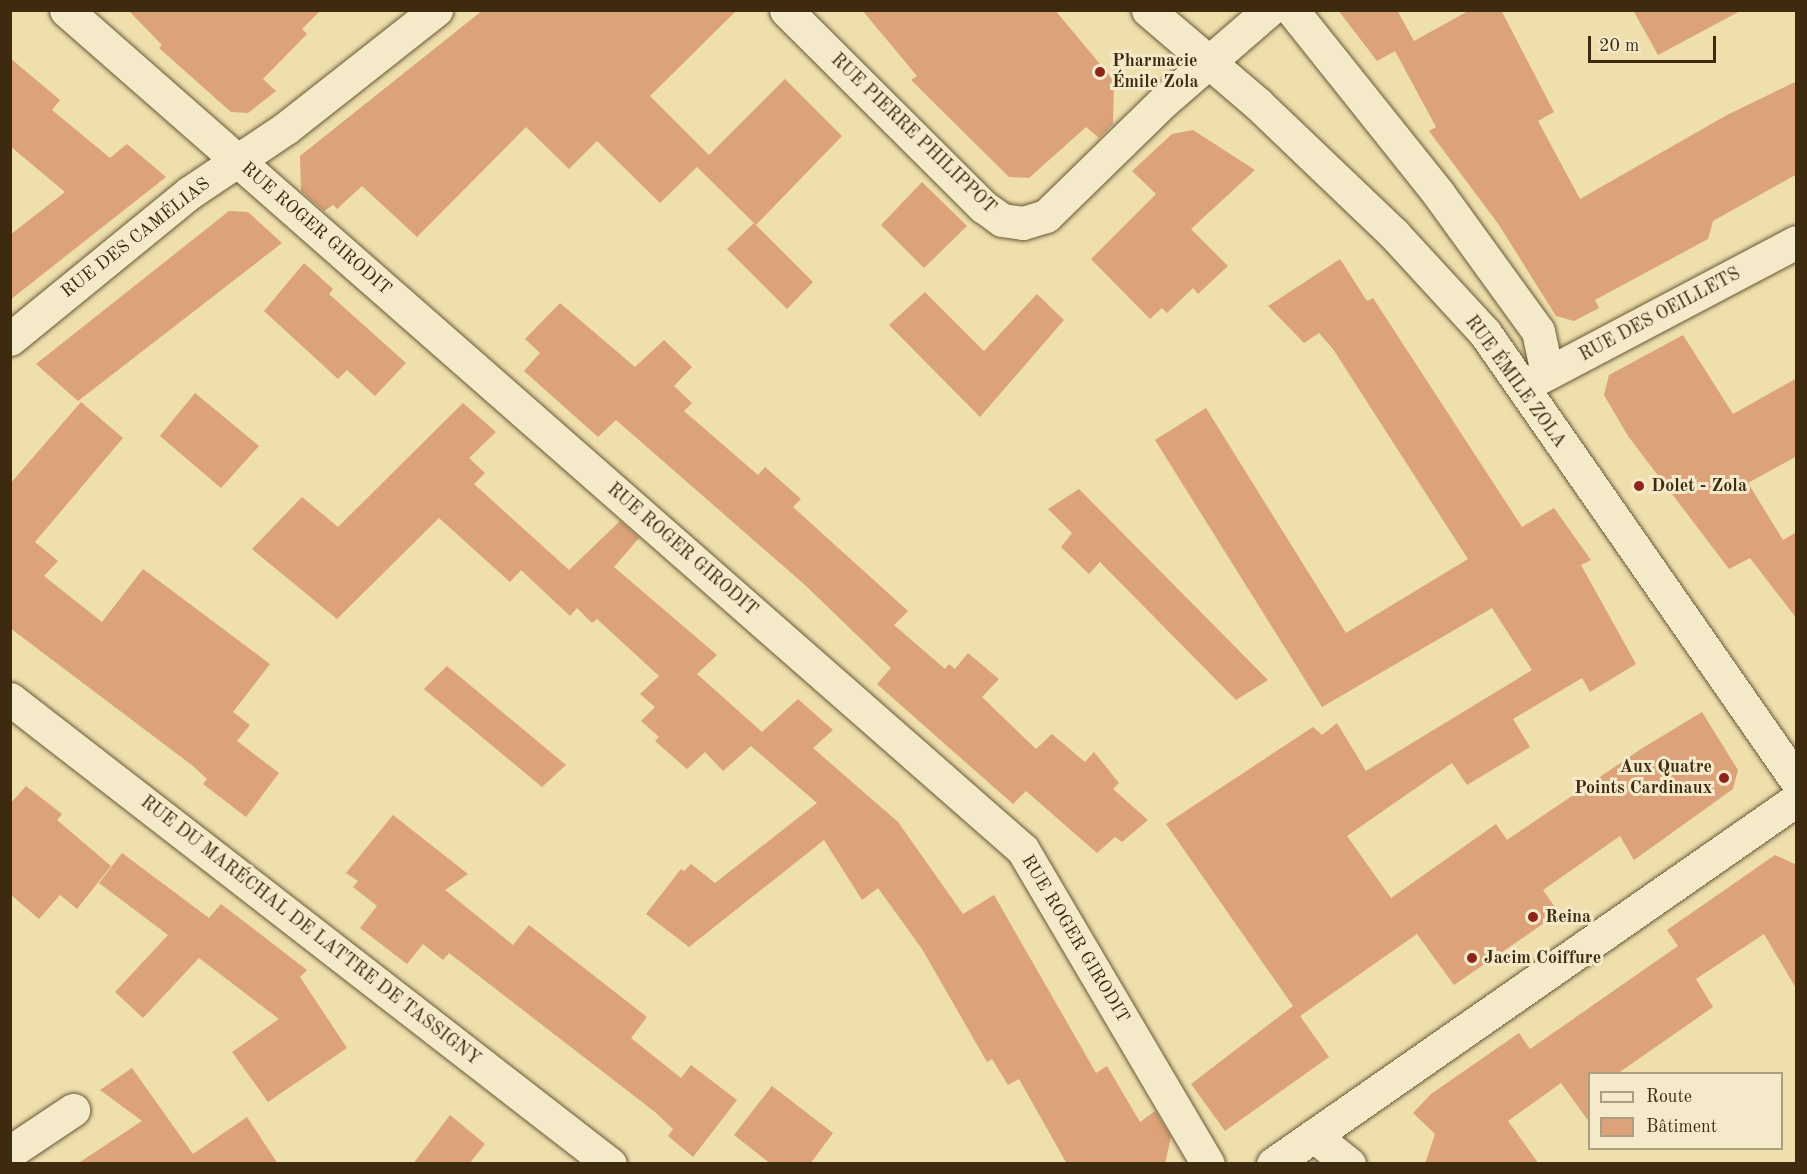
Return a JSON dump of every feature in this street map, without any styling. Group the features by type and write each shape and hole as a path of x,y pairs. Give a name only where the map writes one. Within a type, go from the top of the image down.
{"street":[{"name":"RUE ROGER GIRODIT","path":"66,10 1023,850 1208,1164"},
{"name":"RUE DES CAMÉLIAS","path":"10,339 189,194 238,160 436,10"},
{"name":"RUE PIERRE PHILIPPOT","path":"786,10 1002,220 1023,223 1046,216 1165,100 1269,10"},
{"name":"RUE ÉMILE ZOLA","path":"1148,10 1258,104 1394,234 1485,333 1535,380 1797,780"},
{"name":"RUE ÉMILE ZOLA","path":"1292,10 1309,27 1438,193 1538,332 1535,380"},
{"name":"RUE DES OEILLETS","path":"1535,380 1797,242"},
{"name":"RUE DU MARÉCHAL DE LATTRE DE TASSIGNY","path":"10,699 602,1162"},
{"path":"1274,1164 1797,800"},
{"path":"10,1152 73,1110"},
{"path":"1314,1136 1349,1164"}],"building":[{"path":"128,10 321,10 302,29 307,34 263,79 276,91 248,113 231,112 159,48 162,45"},
{"path":"483,10 737,10 650,96 709,155 785,79 842,136 756,225 697,167 660,203 597,141 569,169 526,127 417,237 362,186 337,209 333,205 324,211 301,191 300,156"},
{"path":"862,10 1055,10 1114,81 1113,124 1099,138 1086,127 1029,178 1009,177 911,80 917,76"},
{"path":"1338,10 1397,10 1414,41 1470,10 1501,10 1554,112 1538,121 1580,199 1727,115 1797,81 1797,174 1713,221 1708,239 1595,300 1599,308 1574,321 1556,316 1499,225 1429,131 1436,127 1395,51 1377,61"},
{"path":"1633,10 1742,10 1658,55"},
{"path":"10,58 60,100 52,110 110,158 127,144 166,177 10,300 10,235 65,192 10,146"},
{"path":"1193,130 1255,170 1191,229 1228,266 1198,294 1193,288 1167,313 1162,308 1150,319 1091,259 1156,194 1132,171 1172,134"},
{"path":"922,182 967,226 924,268 881,225"},
{"path":"229,211 248,212 282,243 78,401 36,364"},
{"path":"754,223 813,282 787,309 727,249"},
{"path":"1340,259 1367,301 1373,298 1522,527 1554,508 1591,560 1581,565 1636,664 1590,692 1582,678 1513,719 1530,747 1467,785 1452,763 1347,836 1391,898 1496,824 1507,840 1641,749 1702,712 1738,770 1733,789 1634,860 1620,836 1543,890 1559,913 1454,985 1417,934 1300,1016 1329,1057 1225,1131 1191,1084 1293,1006 1166,824 1313,727 1322,735 1337,723 1366,771 1532,670 1492,608 1322,707 1155,440 1206,408 1346,633 1468,559 1333,349 1319,333 1304,343 1268,306"},
{"path":"304,263 333,289 329,294 406,363 375,396 347,370 338,379 264,311"},
{"path":"925,292 984,351 1037,294 1064,320 980,417 889,325"},
{"path":"560,303 635,367 664,340 692,367 674,386 692,403 684,411 758,475 765,467 801,499 793,507 908,611 894,625 945,669 949,664 955,669 968,653 999,679 982,697 1036,749 1052,734 1085,762 1094,752 1119,783 1113,789 1148,820 1122,842 1115,837 1097,853 1026,791 1013,804 877,684 891,668 805,585 616,420 598,437 524,371 540,353 525,339"},
{"path":"1683,335 1733,414 1797,378 1797,456 1748,483 1783,540 1797,532 1797,619 1750,558 1729,569 1628,436 1604,395 1609,375"},
{"path":"195,393 259,446 221,488 160,436"},
{"path":"81,402 123,438 35,542 58,561 44,576 102,622 143,569 270,664 233,712 250,725 237,741 279,773 246,817 203,784 207,779 193,766 10,628 10,484"},
{"path":"463,403 496,432 469,458 485,473 474,484 569,570 620,521 639,538 614,567 717,655 697,674 762,732 798,699 833,730 813,748 898,822 963,914 994,895 1096,1073 1107,1066 1140,1122 1155,1111 1171,1137 1165,1164 1067,1164 1019,1079 1008,1085 992,1059 987,1062 922,949 878,888 862,900 824,840 689,947 646,914 681,869 684,871 691,864 715,883 817,803 751,746 723,771 705,752 687,769 655,741 659,737 641,721 655,707 640,694 659,676 597,619 592,623 577,608 570,616 521,570 510,582 439,518 337,619 252,549 302,497 338,527"},
{"path":"1079,489 1268,680 1236,700 1100,562 1089,574 1061,547 1072,533 1048,509"},
{"path":"447,666 566,765 542,787 424,689"},
{"path":"26,786 62,814 57,820 111,866 77,909 60,895 39,919 10,894 10,804"},
{"path":"393,815 468,874 445,890 513,945 529,925 647,1017 631,1038 681,1078 691,1065 737,1100 693,1157 668,1136 673,1129 655,1112 449,953 443,960 423,944 407,964 360,928 377,906 353,887 358,881 346,873"},
{"path":"122,853 209,918 221,904 307,970 300,977 347,1048 268,1102 232,1052 279,1019 199,958 143,1018 115,992 168,935 99,883"},
{"path":"1775,855 1797,865 1797,990 1764,934 1696,979 1713,1007 1620,1072 1588,1072 1588,1120 1561,1083 1508,1121 1539,1164 1425,1164 1435,1134 1413,1113 1431,1094 1519,1033 1530,1049 1678,946 1667,930"},
{"path":"132,1068 193,1154 247,1117 278,1164 77,1164 142,1121 100,1090"},
{"path":"772,1086 833,1133 810,1164 771,1164 734,1135"},
{"path":"450,1115 485,1144 469,1164 413,1164"}],"place":[{"name":"Pharmacie Émile Zola","path":"1100,72"},
{"name":"Dolet - Zola","path":"1639,486"},
{"name":"Aux Quatre Points Cardinaux","path":"1724,778"},
{"name":"Reina","path":"1533,917"},
{"name":"Jacim Coiffure","path":"1472,958"}]}
